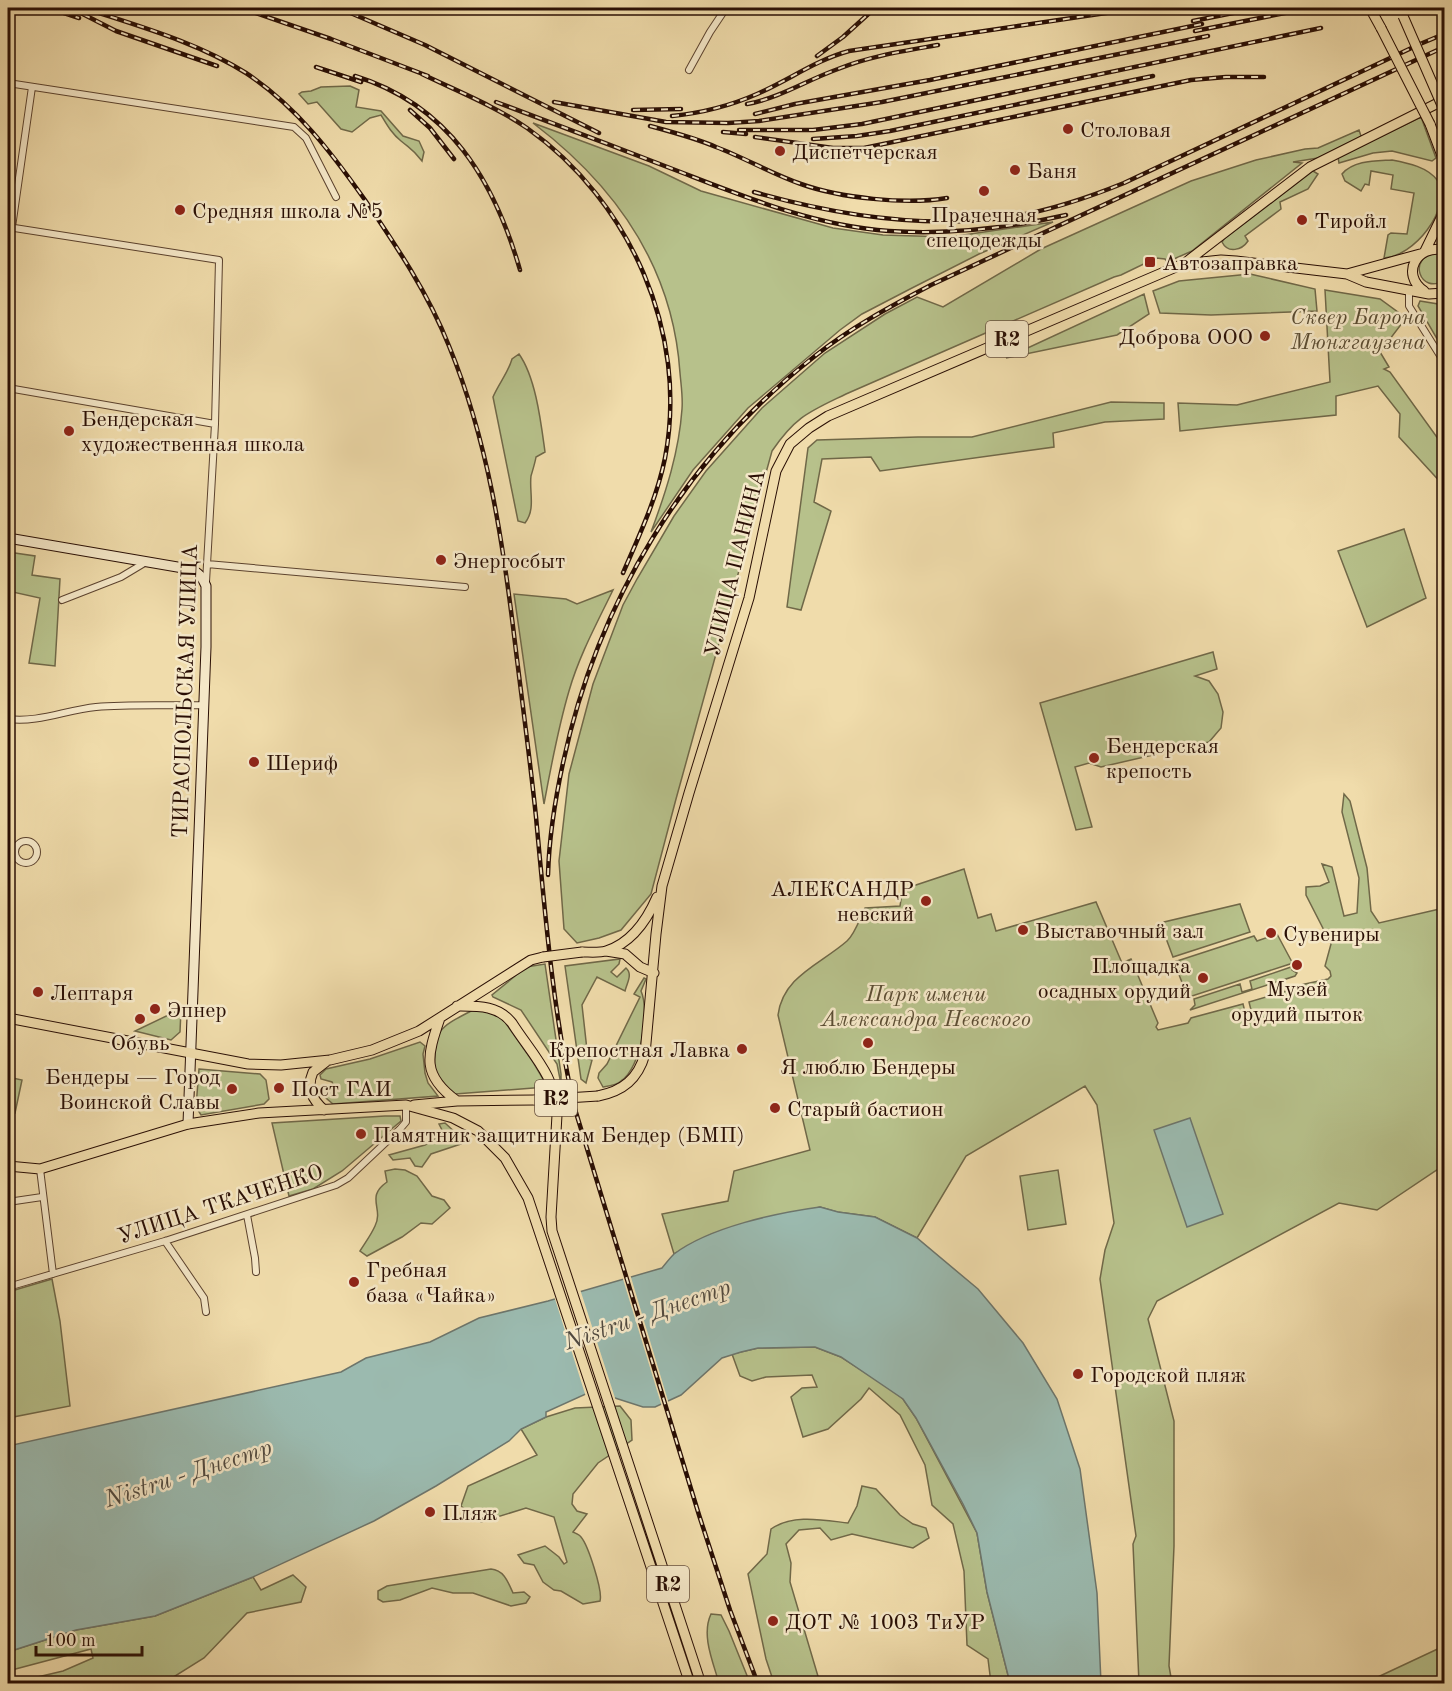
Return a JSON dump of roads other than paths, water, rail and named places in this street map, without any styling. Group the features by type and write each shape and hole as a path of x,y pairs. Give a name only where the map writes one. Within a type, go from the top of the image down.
{"main road":[{"path":"1371,8 1430,124 1444,161"},
{"path":"1402,12 1444,110"},
{"path":"1183,264 1310,167 1444,100"},
{"path":"1429,294 1416,284 1413,276 1415,261 1423,253 1444,212"},
{"path":"1423,253 1434,248 1444,250"},
{"name":"R2","path":"1347,273 1423,253"},
{"name":"УЛИЦА ПАНИНА","path":"662,886 688,793 749,598 776,471 790,444 828,416 1183,264 1229,260 1347,273"},
{"name":"R2","path":"1347,273 1366,282 1429,294 1444,293"},
{"path":"8,538 147,561 197,572 203,578 206,586"},
{"name":"ТИРАСПОЛЬСКАЯ УЛИЦА","path":"188,1124 204,705 206,586"},
{"name":"R2","path":"330,1060 372,1050 419,1031 531,960 582,952 606,951 623,943 638,931 651,912 662,886"},
{"name":"R2","path":"324,1110 457,1101 535,1100 615,1093 629,1082 641,1067 645,1054 662,886"},
{"path":"606,951 625,954 640,966 654,973"},
{"name":"R2","path":"457,1006 481,1006 504,1014 554,1087 557,1108 552,1232 701,1683"},
{"path":"8,1018 248,1064 265,1065 330,1060"},
{"path":"440,1018 430,1047 430,1070 440,1087 457,1101"},
{"path":"324,1110 311,1095 310,1078 318,1066 330,1060"},
{"name":"R2","path":"406,1106 453,1118 488,1139 505,1158 528,1198 690,1683"},
{"path":"8,1166 40,1169 188,1124 259,1113 324,1110"}],"street":[{"path":"689,70 726,8"},
{"path":"8,83 294,126 306,138 336,197"},
{"path":"10,227 32,87"},
{"name":"ТИРАСПОЛЬСКАЯ УЛИЦА","path":"10,227 219,260 215,424 206,586"},
{"path":"1409,290 1409,306 1444,362"},
{"path":"8,387 215,424"},
{"path":"62,600 121,577 147,561"},
{"path":"207,564 465,587"},
{"path":"8,719 21,721 94,707 204,705"},
{"name":"УЛИЦА ТКАЧЕНКО","path":"8,1287 165,1241 322,1190 348,1178 406,1122 406,1106"},
{"path":"40,1169 53,1274"},
{"path":"8,1202 42,1197"},
{"path":"247,1215 256,1272"},
{"path":"165,1241 204,1298 206,1312"}],"water":[{"path":"1190,1118 1223,1214 1187,1227 1154,1130"},
{"name":"Nistru - Днестр","path":"820,1207 875,1217 917,1238 978,1289 1023,1343 1057,1399 1080,1469 1097,1593 1101,1683 1010,1683 987,1592 977,1533 916,1418 903,1399 841,1357 815,1347 758,1348 722,1358 681,1395 655,1407 643,1407 590,1392 546,1412 546,1417 521,1429 509,1441 374,1521 253,1577 155,1616 76,1630 8,1652 8,1446 341,1372 366,1358 430,1342 479,1318 662,1268 674,1254 689,1244 724,1229 764,1217"}],"railway":[{"path":"49,8 79,18"},
{"path":"71,8 116,31 217,66"},
{"path":"84,8 208,52 246,73 281,100 326,147 365,200 422,289 441,326 463,382 474,418 499,530 531,774 555,998 574,1106 699,1515 730,1610 758,1684"},
{"path":"241,8 428,76"},
{"path":"339,8 425,45 599,133"},
{"path":"817,56 843,37 875,8"},
{"path":"672,116 715,108 747,98 814,65 849,51 1140,8"},
{"path":"1193,21 1258,8"},
{"path":"1195,31 1310,8"},
{"path":"755,114 795,104 930,80 1202,24"},
{"path":"739,130 813,130 862,124 1321,28"},
{"path":"754,192 848,213 913,220 978,220 1009,217 1053,208 1124,183 1444,34"},
{"path":"554,102 666,122 759,121 882,102 1208,36"},
{"path":"747,104 771,98 850,64 887,54 938,45"},
{"path":"548,875 557,791 578,704 598,646 623,591 653,537 687,487 726,440 768,396 842,336 931,285 1444,47"},
{"path":"316,67 361,82"},
{"path":"422,74 515,120 563,158 595,193 622,232 644,274 659,318 668,364 670,411 665,458 657,488 623,573"},
{"path":"355,76 388,89 417,106 442,126 463,150 481,177 496,206 520,270"},
{"path":"813,139 890,131 1153,76"},
{"path":"755,137 833,148 864,148 1191,80 1264,77"},
{"path":"496,102 784,210 836,223 889,231 934,232 1001,227 1066,215"},
{"path":"633,110 681,109"},
{"path":"410,110 430,128 454,159"},
{"path":"650,126 708,144 790,180 817,189 873,199 912,201 947,198"},
{"path":"723,132 746,134"}],"place":[{"name":"Столовая","path":"1068,129"},
{"name":"Диспетчерская","path":"780,151"},
{"name":"Баня","path":"1015,170"},
{"name":"Прачечная спецодежды","path":"984,191"},
{"name":"Средняя школа №5","path":"180,210"},
{"name":"Тиройл","path":"1302,220"},
{"name":"Автозаправка","path":"1150,262"},
{"name":"Доброва ООО","path":"1265,336"},
{"name":"Бендерская художественная школа","path":"69,431"},
{"name":"Энергосбыт","path":"441,560"},
{"name":"Бендерская крепость","path":"1094,758"},
{"name":"Шериф","path":"254,762"},
{"name":"АЛЕКСАНДР невский","path":"926,901"},
{"name":"Выставочный зал","path":"1023,930"},
{"name":"Сувениры","path":"1271,933"},
{"name":"Музей орудий пыток","path":"1297,965"},
{"name":"Площадка осадных орудий","path":"1203,978"},
{"name":"Лептаря","path":"38,992"},
{"name":"Эпнер","path":"155,1009"},
{"name":"Обувь","path":"140,1019"},
{"name":"Я люблю Бендеры","path":"868,1043"},
{"name":"Крепостная Лавка","path":"742,1049"},
{"name":"Пост ГАИ","path":"279,1088"},
{"name":"Бендеры — Город Воинской Славы","path":"232,1089"},
{"name":"Старый бастион","path":"775,1108"},
{"name":"Памятник защитникам Бендер (БМП)","path":"361,1134"},
{"name":"Гребная база «Чайка»","path":"354,1282"},
{"name":"Городской пляж","path":"1078,1374"},
{"name":"Пляж","path":"430,1512"},
{"name":"ДОТ № 1003 ТиУР","path":"773,1621"}],"park label":[{"name":"Сквер Барона Мюнхгаузена","path":"1358,328"},
{"name":"Парк имени Александра Невского","path":"926,1006"}]}
